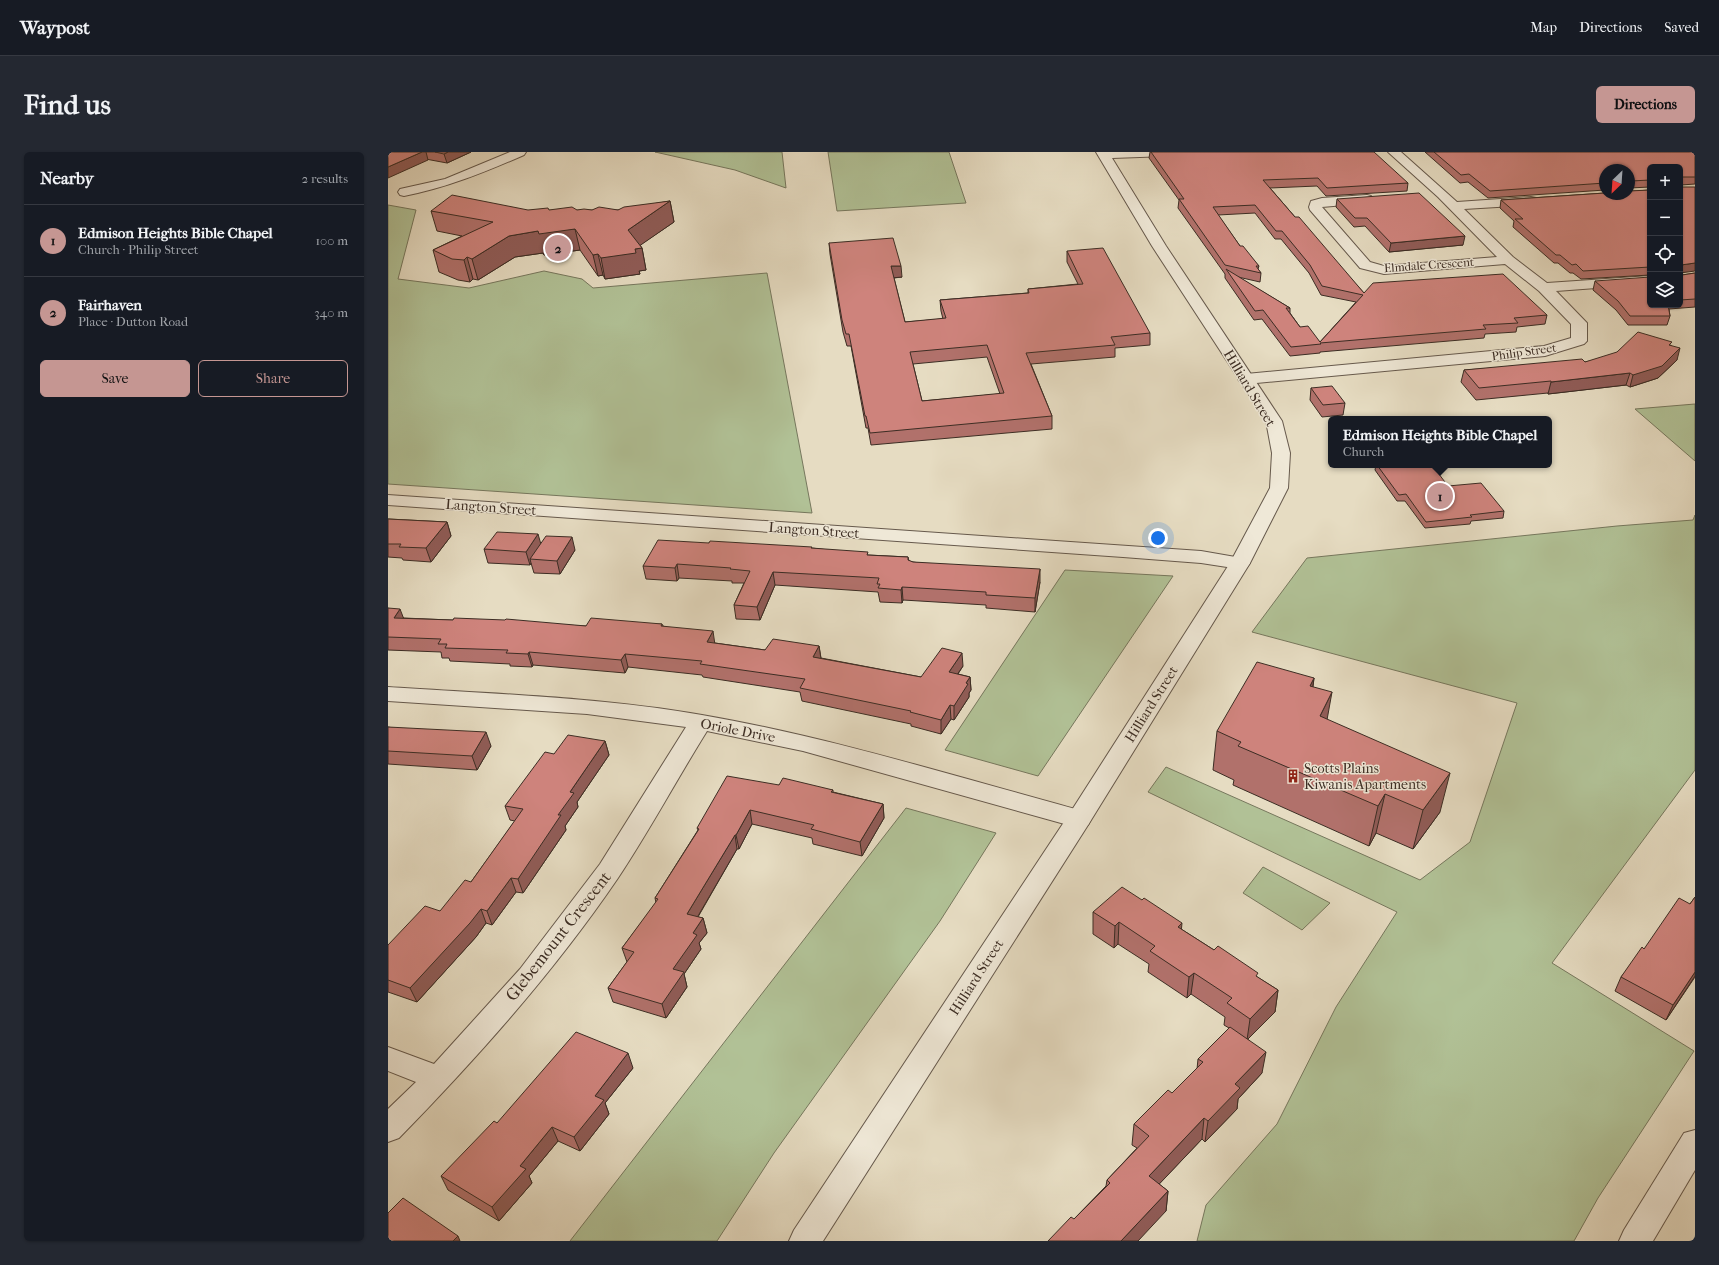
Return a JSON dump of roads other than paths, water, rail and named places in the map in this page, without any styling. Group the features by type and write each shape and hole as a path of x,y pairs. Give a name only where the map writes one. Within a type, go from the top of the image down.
{"street":[{"path":"404,192 427,189 455,180 520,152"},
{"path":"1104,154 1168,152"},
{"name":"Philip Street","path":"1246,379 1545,351 1579,341 1580,323 1544,288 1508,260 1442,194 1394,152"},
{"name":"Hilliard Street","path":"805,1241 1079,819 1240,563 1279,488 1281,453 1274,421 1159,246 1104,154"},
{"path":"1426,195 1442,194"},
{"name":"Elmdale Crescent","path":"1378,198 1322,202 1316,204 1315,207 1365,265 1384,270 1508,260"},
{"path":"1454,206 1540,200"},
{"path":"1544,288 1647,280"},
{"name":"Langton Street","path":"388,500 1123,550 1202,557 1240,563"},
{"name":"Oriole Drive","path":"388,694 587,707 701,722 803,743 1079,819"},
{"name":"Glebemount Crescent","path":"388,1129 439,1078 530,977 599,883 701,722"},
{"path":"388,1060 439,1078"},
{"path":"1635,1241 1695,1143"}],"place":[{"name":"Fairhaven","path":"558,248"},
{"name":"Edmison Heights Bible Chapel","path":"1440,496"},
{"name":"Scotts Plains Kiwanis Apartments","path":"1293,776"}]}
